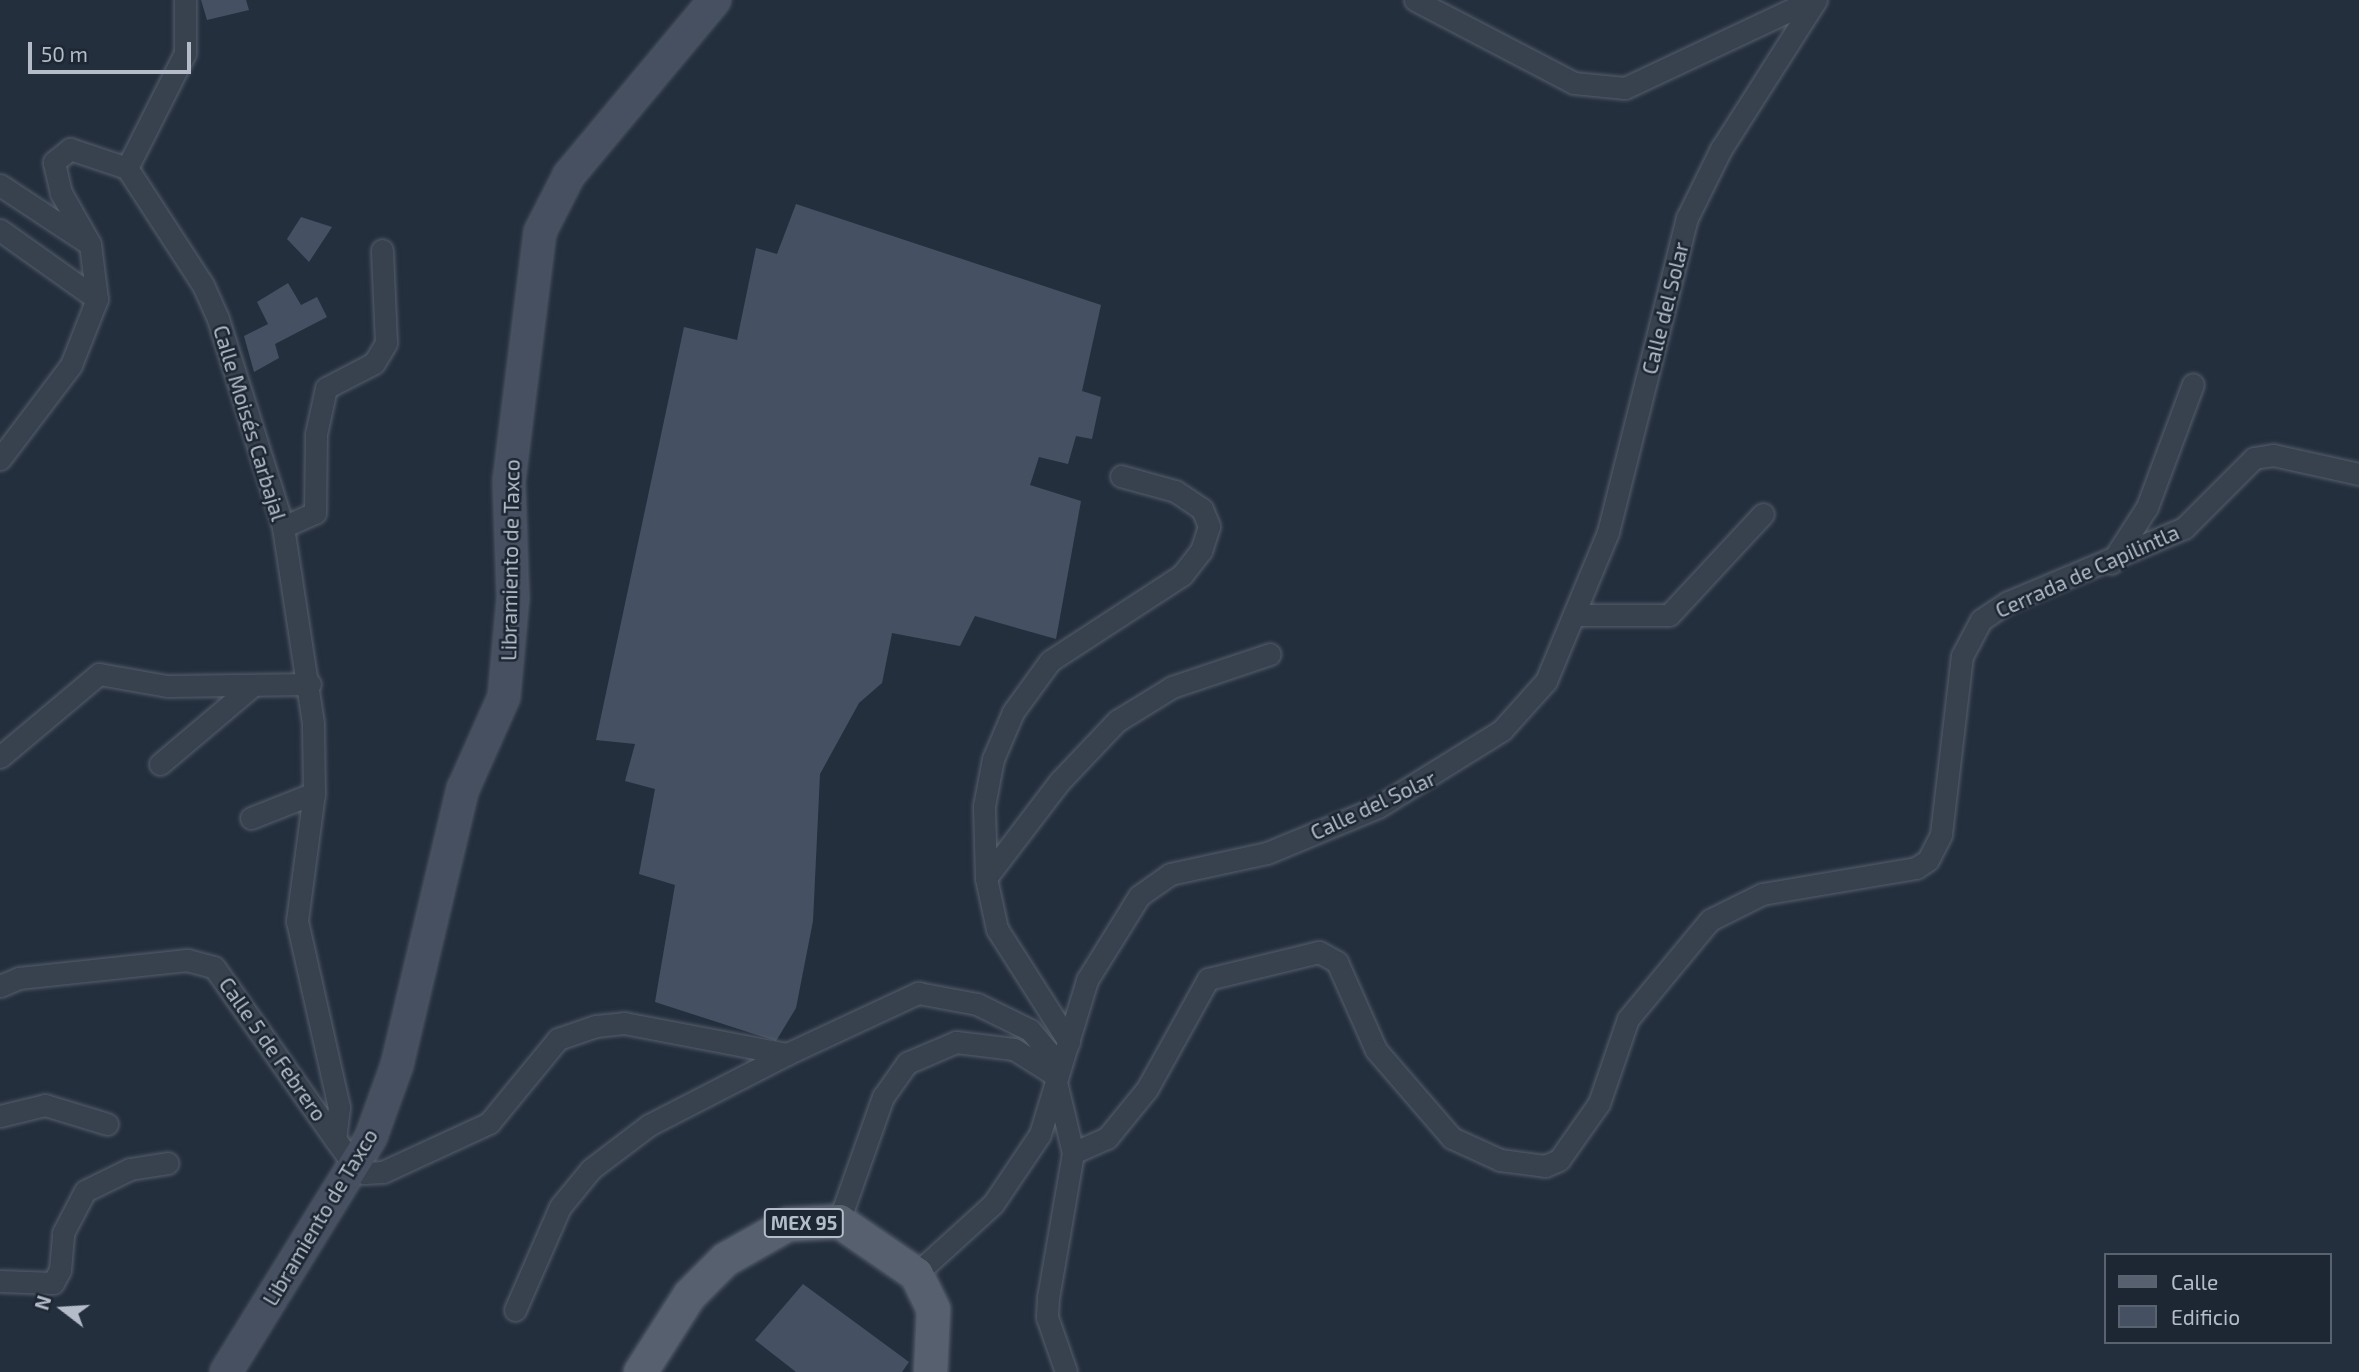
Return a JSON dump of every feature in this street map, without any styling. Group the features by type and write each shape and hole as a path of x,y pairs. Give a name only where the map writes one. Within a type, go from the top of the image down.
{"main road":[{"name":"Libramiento de Taxco","path":"226,1372 355,1164 397,1065 463,789 508,676 509,481 540,232 569,175 715,0"},
{"name":"MEX 95","path":"640,1372 689,1295 725,1259 787,1224 839,1221 916,1274 933,1309 930,1372"}],"street":[{"path":"0,459 71,365 97,299 90,244 53,172 59,153 86,152 127,168 185,53 185,0"},
{"path":"1415,0 1574,83 1625,88 1814,0"},
{"name":"Calle del Solar","path":"916,1274 1008,1186 1056,1094 1087,980 1139,897 1170,874 1267,853 1378,807 1446,771 1502,730 1546,681 1578,615 1608,532 1687,218 1721,149 1814,0"},
{"name":"Calle Moisés Carbajal","path":"127,168 203,285 218,319 284,527 310,684 314,793 296,921 339,1107 335,1139"},
{"path":"0,185 90,244"},
{"path":"0,230 97,299"},
{"path":"284,527 314,513 316,434 327,387 374,363 386,343 382,250"},
{"path":"2110,565 2147,507 2193,384"},
{"name":"Cerrada de Capilintla","path":"1073,1153 1107,1138 1147,1089 1195,993 1208,979 1319,951 1337,962 1376,1050 1452,1138 1500,1160 1545,1166 1559,1160 1600,1103 1628,1019 1710,920 1762,894 1916,868 1928,860 1943,822 1962,656 1981,620 2008,602 2110,565 2184,528 2254,458 2273,455 2359,474"},
{"path":"1069,1042 997,929 986,878 984,806 993,759 1013,712 1050,661 1182,575 1200,551 1209,526 1202,509 1175,491 1121,476"},
{"path":"1578,615 1669,615 1763,514"},
{"path":"986,878 1060,781 1117,721 1172,687 1270,654"},
{"path":"0,757 99,674 167,686 250,688 310,684"},
{"path":"160,764 250,688"},
{"path":"251,818 314,793"},
{"name":"Calle 5 de Febrero","path":"0,985 187,960 214,967 335,1139"},
{"path":"515,1310 560,1207 591,1169 649,1125 787,1054 909,996 933,993 1024,1026 1049,1053 1056,1094 1073,1153 1048,1297 1047,1317 1066,1372"},
{"path":"335,1139 364,1173 383,1172 489,1123 558,1039 596,1026 624,1023 787,1054"},
{"path":"839,1221 883,1097 907,1063 956,1042 1014,1049 1052,1073"},
{"path":"0,1116 46,1105 107,1124"},
{"path":"0,1281 53,1283 61,1270 63,1233 85,1191 130,1169 168,1163"}],"building":[{"path":"201,0 246,0 249,10 207,20"},
{"path":"796,204 1101,305 1082,391 1101,397 1092,439 1076,436 1068,464 1039,457 1030,485 1081,501 1056,639 975,616 960,646 892,633 882,683 859,703 820,774 813,921 796,1008 776,1041 655,1002 675,885 639,874 655,789 625,781 635,744 596,740 684,327 737,340 756,248 777,254"},
{"path":"301,217 332,227 309,262 287,239"},
{"path":"288,283 301,305 317,297 327,317 275,344 279,358 254,372 244,336 268,324 257,302"},
{"path":"803,1284 909,1362 902,1372 796,1372 755,1340"}]}
